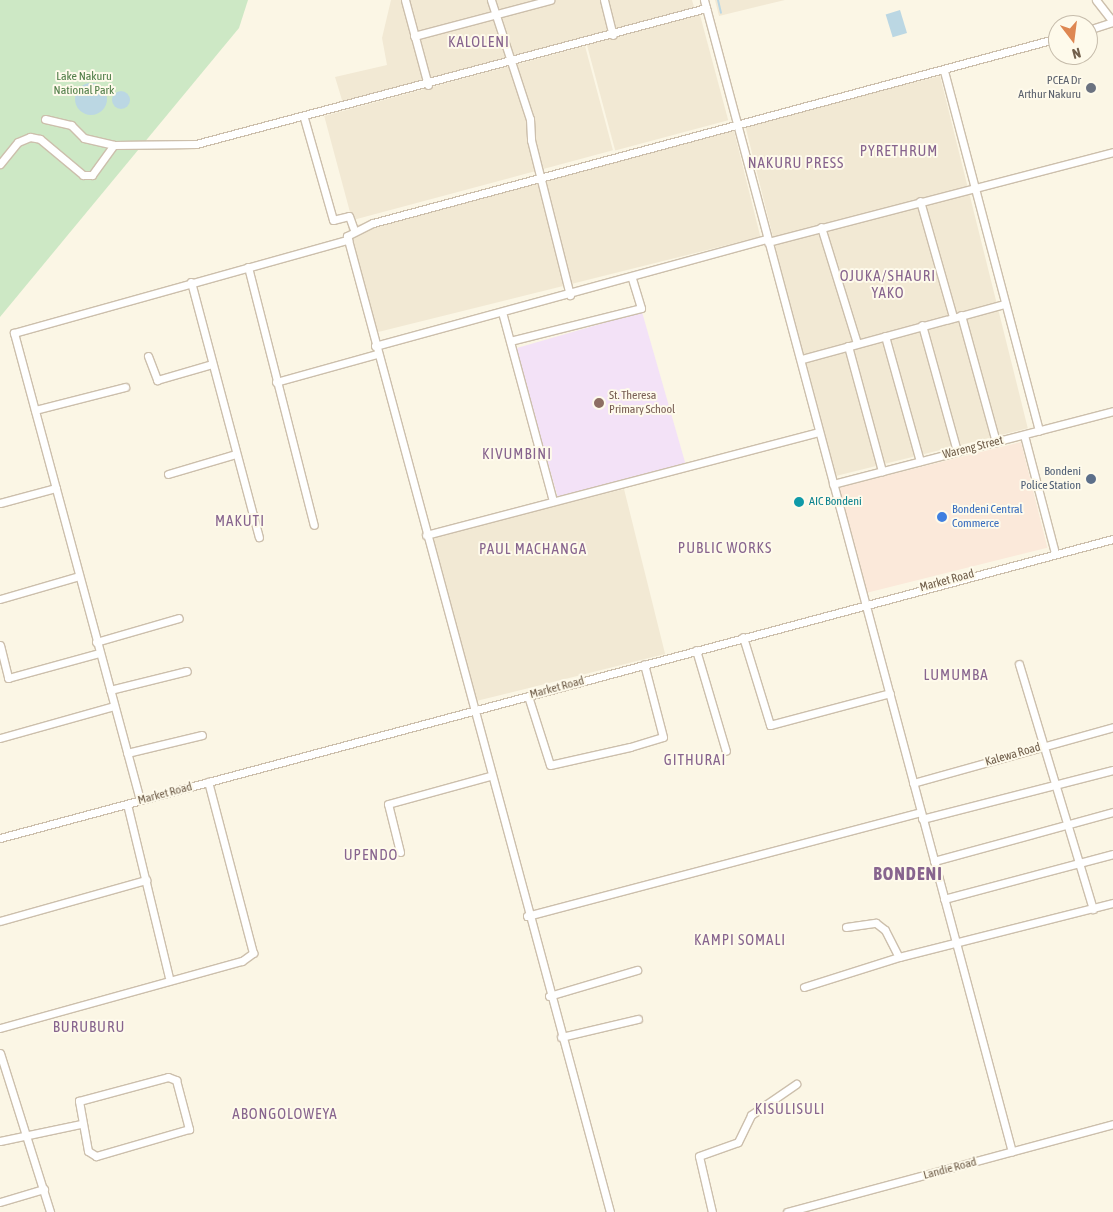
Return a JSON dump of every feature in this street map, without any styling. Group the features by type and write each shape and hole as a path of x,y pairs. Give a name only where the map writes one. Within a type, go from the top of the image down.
{"street":[{"path":"405,0 428,86"},
{"path":"491,0 494,15 530,119 540,173 570,295"},
{"path":"414,36 550,0"},
{"path":"604,0 613,35"},
{"path":"704,0 767,240 802,359 818,432 890,693 921,816 1012,1152"},
{"path":"1096,0 1113,22 1098,27"},
{"path":"45,119 71,125 84,138 114,145 196,144 428,86 510,61 613,35 706,8"},
{"path":"140,800 14,333 191,282 348,240 354,230 540,173 738,125 944,71 1048,41"},
{"path":"944,71 1039,431"},
{"path":"304,118 332,220 349,220 354,230"},
{"path":"0,164 18,142 30,137 40,139 82,174 92,175 114,145"},
{"path":"276,382 502,312 767,240 1113,152"},
{"path":"920,201 953,317"},
{"path":"821,227 857,343"},
{"path":"348,240 527,916 610,1212"},
{"path":"248,267 314,525"},
{"path":"510,341 641,308 632,278"},
{"path":"191,282 259,538"},
{"path":"802,359 1005,304"},
{"path":"502,312 553,501"},
{"path":"961,315 996,442"},
{"path":"922,325 957,451"},
{"path":"885,336 920,461"},
{"path":"848,346 882,471"},
{"path":"148,356 157,380 212,364"},
{"path":"35,410 125,387"},
{"name":"Wareng Street","path":"833,484 1113,411"},
{"path":"426,535 818,432"},
{"path":"1024,435 1056,553"},
{"path":"168,474 236,454"},
{"path":"0,503 56,488"},
{"name":"Market Road","path":"0,838 473,711 864,603 1113,539"},
{"path":"0,598 79,576"},
{"path":"96,642 179,618"},
{"path":"743,637 770,725 890,693"},
{"path":"0,645 8,678 99,653"},
{"path":"696,650 726,751"},
{"path":"528,696 550,765 630,747 663,737 644,664"},
{"path":"1019,664 1081,863 1093,909"},
{"path":"110,690 187,671"},
{"path":"0,738 114,706"},
{"name":"Kalewa Road","path":"913,783 1113,727"},
{"path":"127,753 202,735"},
{"path":"527,916 921,816 1113,770"},
{"path":"400,852 388,804 490,776"},
{"path":"0,1028 169,977 242,961 253,953 208,782"},
{"path":"127,804 169,977"},
{"path":"934,862 1113,812"},
{"path":"944,899 1113,854"},
{"path":"0,922 146,880"},
{"path":"804,987 899,957 957,945 1113,903"},
{"path":"846,927 876,923 885,930 899,957"},
{"path":"549,996 636,970"},
{"path":"561,1037 638,1019"},
{"path":"0,1053 1,1063 28,1133 50,1212"},
{"path":"168,1077 176,1080 189,1124 184,1133 96,1156 88,1151 81,1124 79,1101 168,1077"},
{"path":"712,1212 699,1156 738,1142 751,1115 796,1084"},
{"path":"0,1141 28,1133 81,1124"},
{"name":"Landie Road","path":"787,1212 1113,1124"},
{"path":"0,1202 44,1189"}],"shaded area":[{"path":"391,0 692,0 694,7 345,110 335,77 387,65 382,38"},
{"path":"715,0 785,0 719,16"},
{"path":"700,15 728,120 615,151 587,45"},
{"path":"585,46 613,150 352,220 324,116"},
{"path":"940,76 1028,428 833,477 745,125"},
{"path":"734,131 760,237 374,333 348,227"},
{"name":"St. Theresa Primary School","path":"642,312 685,463 558,499 515,348"},
{"name":"Bondeni Central Commerce","path":"1021,442 1047,548 863,594 837,488"},
{"name":"PAUL MACHANGA","path":"624,489 665,654 470,703 429,538"}],"green space":[{"name":"Lake Nakuru National Park","path":"0,0 248,0 239,28 0,317"}],"water":[{"path":"900,10 907,33 893,37 886,14"},
{"path":"91,83 102,88 107,99 102,110 91,115 80,110 75,99 80,88"},
{"path":"121,91 128,93 130,100 128,107 121,109 114,107 112,100 114,93"}],"waterway":[{"path":"718,0 721,13"},
{"path":"560,997 581,990"}],"place":[{"name":"PCEA Dr Arthur Nakuru","path":"1091,88"},
{"name":"St. Theresa Primary School","path":"599,403"},
{"name":"Bondeni Police Station","path":"1091,479"},
{"name":"AIC Bondeni","path":"799,502"},
{"name":"Bondeni Central Commerce","path":"942,517"}],"district":[{"name":"KALOLENI","path":"479,42"},
{"name":"PYRETHRUM","path":"899,151"},
{"name":"NAKURU PRESS","path":"796,163"},
{"name":"OJUKA/SHAURI YAKO","path":"888,284"},
{"name":"KIVUMBINI","path":"517,454"},
{"name":"MAKUTI","path":"240,521"},
{"name":"PUBLIC WORKS","path":"725,548"},
{"name":"PAUL MACHANGA","path":"533,549"},
{"name":"LUMUMBA","path":"956,675"},
{"name":"GITHURAI","path":"695,760"},
{"name":"UPENDO","path":"371,855"},
{"name":"BONDENI","path":"908,874"},
{"name":"KAMPI SOMALI","path":"740,940"},
{"name":"BURUBURU","path":"89,1027"},
{"name":"KISULISULI","path":"790,1109"},
{"name":"ABONGOLOWEYA","path":"285,1114"}]}
